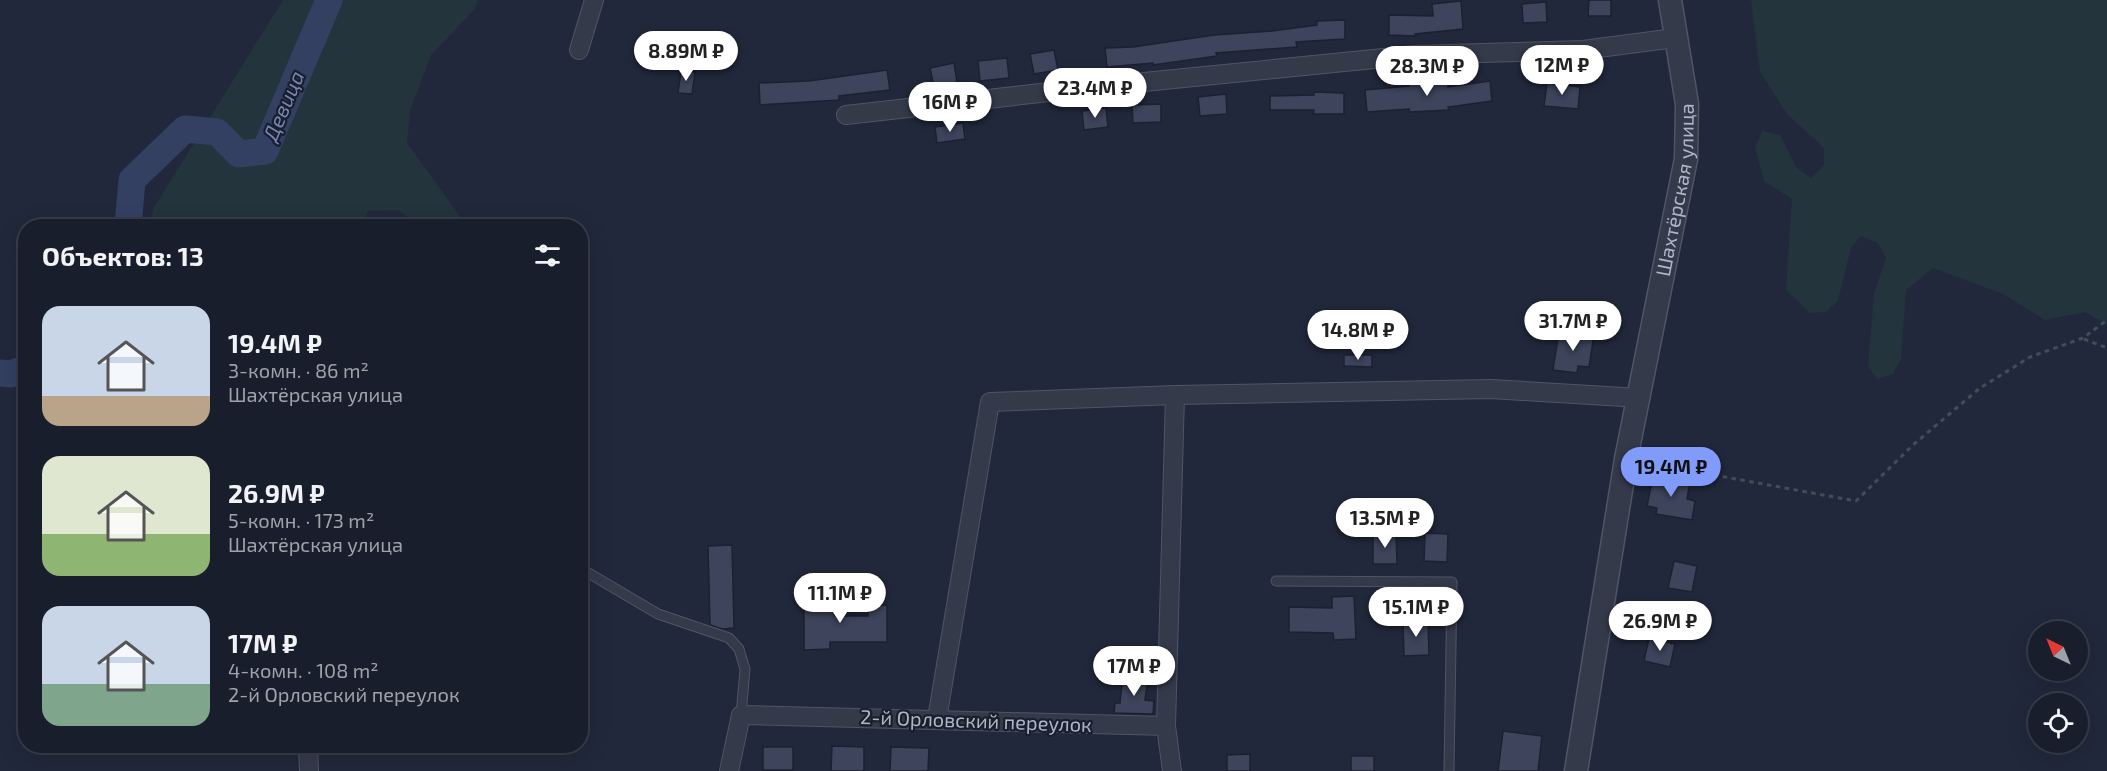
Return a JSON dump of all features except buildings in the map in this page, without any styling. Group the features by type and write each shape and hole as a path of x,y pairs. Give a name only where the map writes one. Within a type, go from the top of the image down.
{"street":[{"path":"579,50 594,0"},
{"name":"Шахтёрская улица","path":"1576,771 1626,459 1686,159 1687,105 1670,0"},
{"path":"846,115 1094,87 1402,57 1583,50 1675,38"},
{"path":"938,719 990,402 1175,395 1491,390 1640,398"},
{"path":"1172,771 1166,726 1175,395"},
{"path":"729,771 741,715"},
{"name":"2-й Орловский переулок","path":"741,715 1166,726"},
{"path":"308,753 309,771"}],"lane":[{"path":"588,573 658,614 729,638 739,649 745,669 741,715"},
{"path":"1276,581 1452,582 1449,771"}],"path":[{"path":"1626,459 1856,501 1913,445 1980,388 2030,357 2083,338 2107,320"},
{"path":"2083,338 2107,348"}],"shaded area":[{"path":"283,0 478,0 474,10 431,55 410,111 407,143 462,219 410,219 398,210 368,211 365,219 151,219 153,209"},
{"path":"1751,0 2107,0 2107,324 2085,312 2045,320 2003,294 1933,268 1906,290 1901,359 1893,374 1877,379 1868,366 1874,294 1886,258 1878,243 1861,236 1851,248 1838,300 1826,312 1810,313 1786,290 1792,199 1764,181 1755,147 1762,131 1780,135 1796,167 1811,178 1824,165 1824,148 1787,114 1760,72"}],"waterway":[{"name":"Девица","path":"129,219 132,180 185,129 217,132 239,154 265,151 329,0"},
{"name":"Девица","path":"0,373 10,374 18,372"}]}
